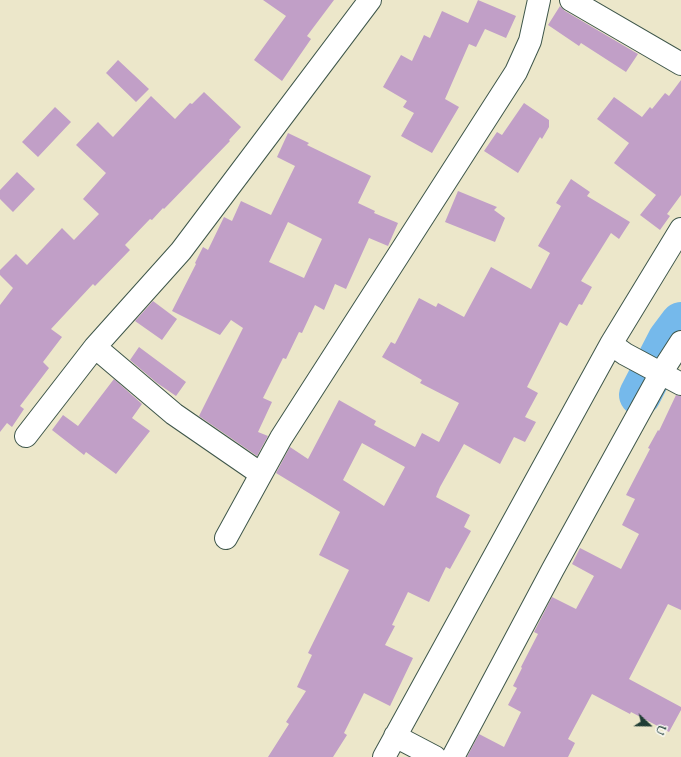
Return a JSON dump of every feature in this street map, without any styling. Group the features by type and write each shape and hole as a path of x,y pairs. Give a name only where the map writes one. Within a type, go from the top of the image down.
{"street":[{"path":"26,436 95,347 180,251 370,0"},
{"path":"226,538 286,431 516,72 530,41 539,0"},
{"path":"571,0 681,64"},
{"path":"384,757 618,349 681,229"},
{"path":"453,757 658,372 681,342"},
{"path":"95,347 174,414 261,474"},
{"path":"618,349 681,384"},
{"path":"395,736 431,756"}],"building":[{"path":"263,0 334,0 307,36 311,39 282,81 254,60 286,16"},
{"path":"478,0 516,16 506,38 485,29 476,47 469,44 445,99 459,107 432,153 401,136 414,113 403,107 407,101 383,87 401,55 412,61 424,35 430,38 442,11 468,23"},
{"path":"560,6 565,11 638,54 626,72 581,43 579,46 548,25"},
{"path":"118,60 149,89 136,102 106,73"},
{"path":"681,80 681,195 667,214 670,216 660,230 640,215 656,195 614,163 629,143 597,119 614,97 642,117 650,107 652,109 665,93 669,96"},
{"path":"204,92 241,127 229,140 230,141 164,209 163,208 152,220 150,219 125,245 130,250 95,286 93,284 51,329 62,337 43,362 49,368 20,406 24,409 12,427 7,423 0,432 0,305 13,288 0,275 0,270 16,254 27,265 62,228 74,240 99,214 83,199 106,173 76,145 98,122 113,137 151,96 175,119 190,103 192,104"},
{"path":"524,103 549,120 549,127 542,139 540,137 518,173 484,151 497,132 502,135"},
{"path":"55,107 71,122 38,157 22,142"},
{"path":"288,133 309,143 307,145 371,176 358,203 375,211 374,213 398,223 388,246 369,238 346,289 335,284 324,310 315,305 302,333 299,332 286,359 283,358 263,398 272,402 258,432 268,436 257,456 199,416 243,328 231,320 220,335 172,311 203,247 208,250 224,217 232,221 241,201 271,215 295,166 277,157","holes":["288,222 322,239 304,278 269,262"]},
{"path":"17,172 35,189 13,212 0,199 0,190"},
{"path":"571,179 590,192 587,196 630,222 619,239 611,233 581,281 592,287 582,305 579,304 567,326 560,322 527,387 538,393 525,417 536,422 525,442 514,437 500,464 464,444 440,487 436,497 470,515 464,527 471,531 450,569 446,567 429,602 408,592 392,625 395,626 385,645 413,658 390,706 364,693 344,733 347,735 333,757 268,757 289,724 286,722 306,691 297,687 312,655 308,653 349,570 319,555 340,512 276,473 290,447 308,459 339,400 376,421 374,425 415,447 422,433 439,442 459,403 420,383 422,380 382,357 391,342 395,344 419,298 436,307 438,303 464,317 491,267 531,289 550,253 538,246 561,206 556,203","holes":["362,443 405,467 384,506 343,480"]},
{"path":"458,191 497,207 494,210 505,218 495,242 445,222"},
{"path":"153,301 177,319 162,340 135,321"},
{"path":"139,347 186,382 176,396 157,383 130,360"},
{"path":"114,379 142,404 132,418 150,431 116,474 86,452 84,455 52,430 63,415 78,426"},
{"path":"676,395 681,396 681,610 668,604 629,679 681,707 681,710 669,732 592,694 568,739 575,743 568,757 467,757 479,734 504,747 521,712 508,705 517,688 513,686 538,634 534,632 552,597 576,609 594,576 572,564 580,548 621,569 639,534 622,525 635,499 626,495 650,449 648,448 658,430 659,431"}],"waterway":[{"path":"640,395 669,339 681,323"}]}
